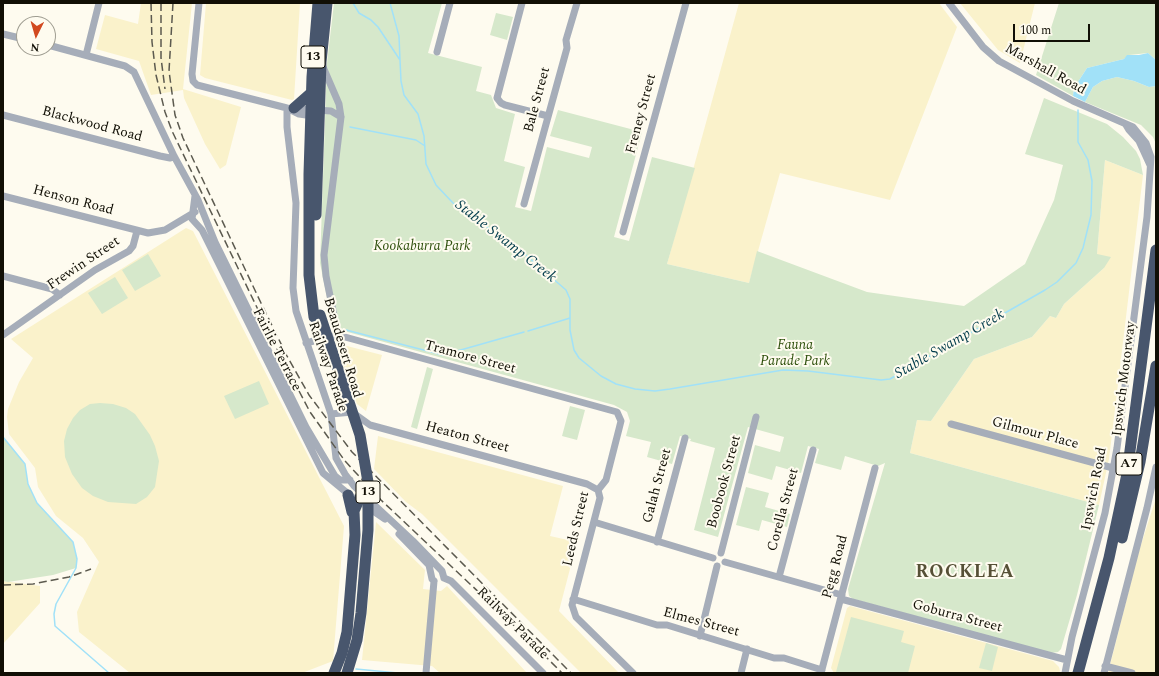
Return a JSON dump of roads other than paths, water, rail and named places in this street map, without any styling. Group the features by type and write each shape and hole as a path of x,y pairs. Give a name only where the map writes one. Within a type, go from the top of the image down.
{"highway":[{"name":"Beaudesert Road","path":"315,113 311,93 318,3"},
{"name":"Beaudesert Road","path":"326,3 315,113 314,271 317,316 354,435 362,483 363,515 355,617 350,643 340,673"},
{"path":"291,108 311,93"},
{"name":"Ipswich Motorway","path":"1078,673 1109,558 1127,474 1156,250"},
{"name":"Beaudesert Road","path":"317,316 360,435 368,482 368,530 361,613 357,640 347,673"},
{"name":"Ipswich Motorway","path":"1085,673 1132,500 1146,429 1156,366"},
{"path":"334,673 342,653 347,632 355,535 354,517 357,498"},
{"path":"353,561 356,558 357,498"}],"street":[{"path":"56,47 86,55 99,3"},
{"path":"199,3 192,74 193,82 203,87 291,108 315,113 334,112 341,117"},
{"path":"437,52 450,3"},
{"path":"522,3 497,98 505,105 548,116"},
{"name":"Bale Street","path":"524,204 567,48 566,40 577,3"},
{"name":"Freney Street","path":"623,232 686,3"},
{"name":"Marshall Road","path":"949,3 983,47 999,61 1067,98 1126,125 1139,141 1150,165"},
{"path":"3,34 16,37"},
{"name":"Fairlie Terrace","path":"86,55 130,68 137,77 174,156 195,196 215,242 331,476"},
{"name":"Beaudesert Road","path":"321,62 339,104 341,117 324,255 327,282 338,335"},
{"name":"Railway Parade","path":"291,108 287,127 296,203 294,300 298,322 331,414 336,458 350,480 357,498 385,520 429,565 432,573"},
{"name":"Blackwood Road","path":"3,115 160,156 170,158 174,156"},
{"name":"Ipswich Road","path":"1065,673 1098,538 1113,468 1147,217 1150,165"},
{"name":"Henson Road","path":"3,196 137,231"},
{"path":"193,222 192,213 195,196"},
{"name":"Frewin Street","path":"3,335 95,270 128,251 133,246 137,231 154,234 165,230 192,213 202,212"},
{"name":"Fairlie Terrace","path":"193,222 202,230 323,473 331,476 357,498"},
{"name":"Frewin Street","path":"176,223 193,222"},
{"path":"3,276 52,289 60,296"},
{"name":"Tramore Street","path":"306,343 338,335 612,410 620,416 621,421"},
{"name":"Heaton Street","path":"331,414 352,412 370,425 587,484 598,490"},
{"name":"Boobook Street","path":"721,553 756,417"},
{"name":"Leeds Street","path":"573,599 600,498 598,490 606,480 621,421"},
{"name":"Gilmour Place","path":"951,424 1113,468"},
{"name":"Galah Street","path":"657,542 685,438"},
{"name":"Corella Street","path":"779,577 813,450"},
{"path":"336,458 331,476 340,480 350,480"},
{"path":"1132,673 1105,670 1147,508 1156,466"},
{"name":"Pegg Road","path":"821,672 875,468"},
{"name":"Railway Parade","path":"357,498 413,541 439,569"},
{"path":"594,522 713,558"},
{"path":"713,558 717,554 721,553 726,558 723,565 717,566"},
{"path":"713,558 714,564 717,566"},
{"name":"Goburra Street","path":"725,562 779,577 841,597 1067,660"},
{"path":"700,636 717,566"},
{"path":"426,673 434,581 431,577 432,573 439,569 444,572 444,578 440,582 434,581"},
{"name":"Railway Parade","path":"444,578 452,581 543,673"},
{"path":"573,599 573,611 576,616 633,673"},
{"name":"Elmes Street","path":"573,599 657,625 667,625 775,658 784,658 821,672"},
{"path":"741,673 747,649"}],"water":[{"path":"1148,53 1156,60 1156,86 1149,87 1134,81 1117,77 1102,81 1093,87 1085,102 1073,96 1074,88 1087,68 1124,59 1127,55"}],"waterway":[{"name":"Stable Swamp Creek","path":"353,3 359,13 371,20 378,27 400,60 401,81 404,95 418,114 424,136 426,164 436,185 453,203 521,251 566,290 570,299 570,330 574,350 579,358 601,376 616,384 635,389 655,391 783,370 808,371 881,380 890,379 1045,290 1057,282 1076,263 1083,248 1091,215 1092,181 1088,160 1078,142 1078,110"},
{"path":"390,3 399,36 400,60"},
{"path":"350,127 416,140 425,146"},
{"path":"528,331 570,318"},
{"path":"346,330 443,355 524,332"},
{"path":"3,437 25,464 28,484 37,503 73,542 77,559 76,568 56,604 54,614 55,626 109,673"},
{"path":"356,669 398,673"}],"railway":[{"path":"151,3 152,42 156,75 165,112 172,131 275,345 310,412 345,461 381,500 522,633 562,673"},
{"path":"161,3 161,58 165,89"},
{"path":"173,3 169,71 175,115 183,138 261,303 287,356 309,395 352,452 571,673"},
{"path":"3,585 33,584 69,577 91,569"}],"district":[{"name":"ROCKLEA","path":"965,573"}],"park label":[{"name":"Kookaburra Park","path":"422,247"},
{"name":"Fauna Parade Park","path":"795,354"}]}
